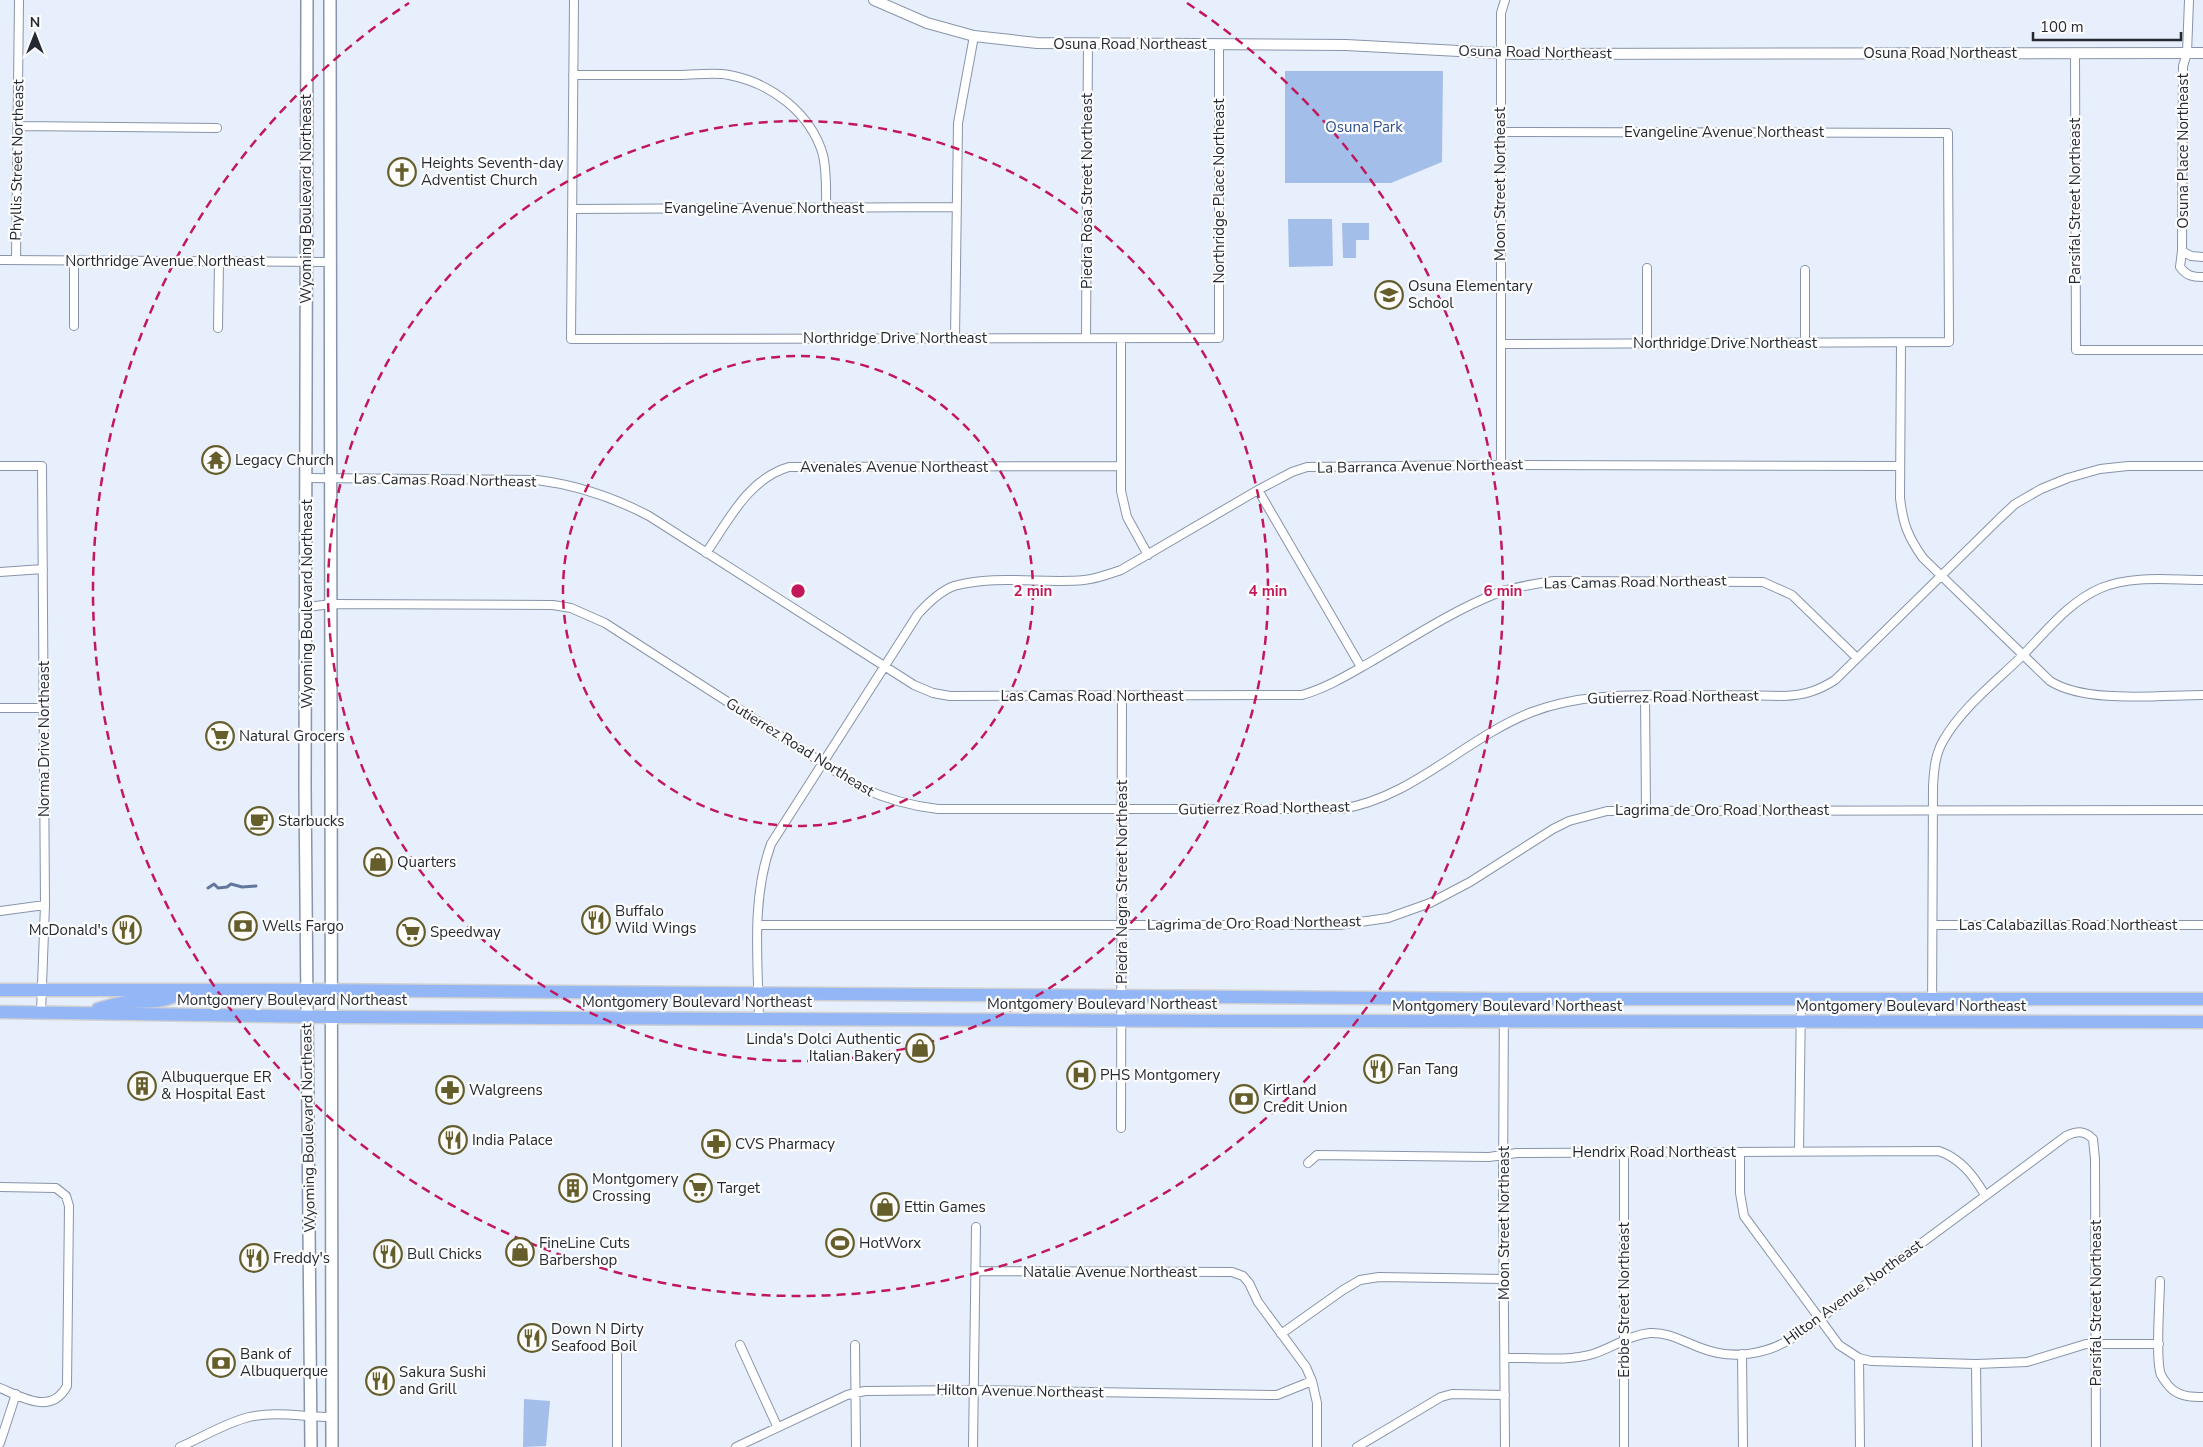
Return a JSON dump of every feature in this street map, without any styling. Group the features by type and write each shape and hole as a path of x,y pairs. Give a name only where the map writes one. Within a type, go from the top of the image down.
{"main road":[{"name":"Wyoming Boulevard Northeast","path":"307,0 307,608 305,787 312,1447"},
{"name":"Wyoming Boulevard Northeast","path":"330,0 332,1447"},
{"name":"Montgomery Boulevard Northeast","path":"0,990 306,990 1504,999 2203,999"},
{"path":"78,1014 126,1002 158,1002 168,1000 185,990"},
{"name":"Montgomery Boulevard Northeast","path":"0,1012 332,1017 1504,1022 2203,1022"}],"street":[{"name":"Phyllis Street Northeast","path":"16,260 20,0"},
{"path":"572,209 574,0"},
{"name":"Osuna Road Northeast","path":"874,0 927,23 974,36 1037,43 1346,45 1501,54 2203,53"},
{"path":"1501,54 1501,13 1505,0"},
{"name":"Osuna Place Northeast","path":"2189,0 2187,53 2183,66 2182,251 2180,266 2185,273 2192,277 2203,277"},
{"path":"954,338 958,123 974,36"},
{"name":"Piedra Rosa Street Northeast","path":"1086,338 1088,44"},
{"name":"Northridge Place Northeast","path":"1219,44 1219,338"},
{"name":"Parsifal Street Northeast","path":"2075,53 2076,350 2203,350"},
{"name":"Moon Street Northeast","path":"1501,54 1501,465"},
{"path":"573,75 728,75 755,82 774,92 792,106 805,121 823,155 826,209"},
{"path":"18,126 217,128"},
{"name":"Evangeline Avenue Northeast","path":"1500,132 1948,133 1949,342"},
{"name":"Evangeline Avenue Northeast","path":"572,209 956,207"},
{"name":"Northridge Drive Northeast","path":"572,209 571,339 1219,338"},
{"path":"2182,251 2191,256 2203,257"},
{"name":"Northridge Avenue Northeast","path":"0,260 329,262"},
{"path":"74,261 74,326"},
{"path":"218,328 219,262"},
{"path":"1647,268 1648,343"},
{"path":"1805,270 1805,343"},
{"path":"1121,339 1121,490 1127,517 1148,555"},
{"name":"Northridge Drive Northeast","path":"1500,344 1949,342"},
{"path":"1901,343 1900,498 1903,523 1912,542 1941,575 2050,681 2058,686 2079,694 2099,696 2203,695"},
{"name":"La Barranca Avenue Northeast","path":"759,1018 758,892 763,866 771,844 918,614 931,600 952,587 980,581 1085,580 1121,570 1258,490 1292,472 1307,467 1501,465 1900,466"},
{"name":"Norma Drive Northeast","path":"0,466 42,466 45,904 44,990 41,1012"},
{"name":"Avenales Avenue Northeast","path":"706,553 757,483 775,472 789,467 1121,466"},
{"name":"Gutierrez Road Northeast","path":"307,608 332,604 530,603 571,608 605,623 860,788 922,808 938,810 1323,810 1358,806 1376,800 1400,789 1493,730 1532,712 1572,700 1646,695 1802,695 1818,690 1835,680 2015,504 2041,489 2068,478 2100,469 2128,466 2203,466"},
{"name":"Las Camas Road Northeast","path":"307,478 512,478 565,484 630,506 649,516 914,685 933,693 950,696 1302,695 1320,690 1470,604 1497,593 1525,586 1578,581 1763,582 1777,586 1792,595 1857,658"},
{"path":"1258,490 1361,667"},
{"path":"0,572 43,569"},
{"path":"1932,1022 1934,762 1942,743 1960,717 2068,609 2090,593 2102,588 2141,580 2203,580"},
{"path":"1646,695 1646,810"},
{"name":"Piedra Negra Street Northeast","path":"1121,1128 1122,697"},
{"path":"0,708 44,708"},
{"name":"Lagrima de Oro Road Northeast","path":"758,925 1339,925 1388,918 1412,911 1450,894 1569,821 1607,811 2203,810"},
{"path":"0,911 45,904"},
{"name":"Las Calabazillas Road Northeast","path":"1933,925 2203,925"},
{"name":"Moon Street Northeast","path":"1504,999 1505,1447"},
{"path":"1799,1151 1801,1000"},
{"name":"Hilton Avenue Northeast","path":"1505,1358 1579,1357 1593,1354 1640,1334 1666,1334 1715,1353 1742,1354 1771,1349 1786,1342 2066,1136 2077,1132 2086,1132 2093,1139 2095,1159"},
{"name":"Hendrix Road Northeast","path":"1308,1163 1317,1155 1489,1157 1503,1154 1624,1152 1939,1151 1951,1156 1964,1166 1985,1195"},
{"name":"Erbbe Street Northeast","path":"1624,1152 1624,1447"},
{"path":"1740,1152 1740,1193 1744,1216 1838,1345 1859,1358 1880,1362 1976,1364 2027,1362 2062,1353 2077,1346 2096,1344 2159,1344"},
{"name":"Parsifal Street Northeast","path":"2095,1159 2096,1447"},
{"path":"0,1187 56,1188 66,1196 69,1206 67,1386 62,1396 52,1402 42,1403 1,1391"},
{"path":"973,1447 976,1227"},
{"name":"Natalie Avenue Northeast","path":"976,1271 1232,1272 1243,1276 1249,1283 1258,1302 1281,1334"},
{"path":"1317,1447 1317,1403 1312,1381 1306,1367 1281,1334 1360,1280 1379,1277 1504,1279"},
{"path":"2160,1281 2159,1344 2161,1374 2172,1390 2188,1397 2203,1397"},
{"path":"740,1345 777,1426"},
{"path":"855,1345 856,1447"},
{"path":"617,1354 617,1447"},
{"path":"1742,1354 1743,1447"},
{"path":"1859,1358 1860,1447"},
{"path":"1976,1364 1977,1447"},
{"name":"Hilton Avenue Northeast","path":"739,1446 777,1426 856,1392 973,1390 1277,1395 1312,1381"},
{"path":"0,1442 16,1394"},
{"path":"1357,1447 1441,1397 1452,1394 1505,1395"},
{"path":"180,1447 239,1420 251,1417 265,1415 331,1417"}],"green space":[{"name":"Osuna Park","path":"1285,71 1443,71 1442,162 1391,183 1285,183"},
{"path":"1288,219 1332,219 1333,266 1289,267"},
{"path":"1342,223 1369,223 1369,240 1356,240 1356,258 1343,258"},
{"path":"524,1399 550,1401 546,1446 523,1447"}],"waterway":[{"path":"208,888 214,884 218,888 227,887 231,884 242,887 256,886"}],"place":[{"name":"Heights Seventh-day Adventist Church","path":"402,172"},
{"name":"Osuna Elementary School","path":"1389,295"},
{"name":"Legacy Church","path":"216,460"},
{"name":"Natural Grocers","path":"220,736"},
{"name":"Starbucks","path":"259,821"},
{"name":"Quarters","path":"378,862"},
{"name":"Buffalo Wild Wings","path":"596,920"},
{"name":"Wells Fargo","path":"243,926"},
{"name":"McDonald's","path":"127,930"},
{"name":"Speedway","path":"411,932"},
{"name":"Linda's Dolci Authentic Italian Bakery","path":"920,1048"},
{"name":"Fan Tang","path":"1378,1069"},
{"name":"PHS Montgomery","path":"1081,1075"},
{"name":"Albuquerque ER & Hospital East","path":"142,1086"},
{"name":"Walgreens","path":"450,1090"},
{"name":"Kirtland Credit Union","path":"1244,1099"},
{"name":"India Palace","path":"453,1140"},
{"name":"CVS Pharmacy","path":"716,1144"},
{"name":"Montgomery Crossing","path":"573,1188"},
{"name":"Target","path":"698,1188"},
{"name":"Ettin Games","path":"885,1207"},
{"name":"HotWorx","path":"840,1243"},
{"name":"FineLine Cuts Barbershop","path":"520,1252"},
{"name":"Bull Chicks","path":"388,1254"},
{"name":"Freddy's","path":"254,1258"},
{"name":"Down N Dirty Seafood Boil","path":"532,1338"},
{"name":"Bank of Albuquerque","path":"221,1363"},
{"name":"Sakura Sushi and Grill","path":"380,1381"}]}
